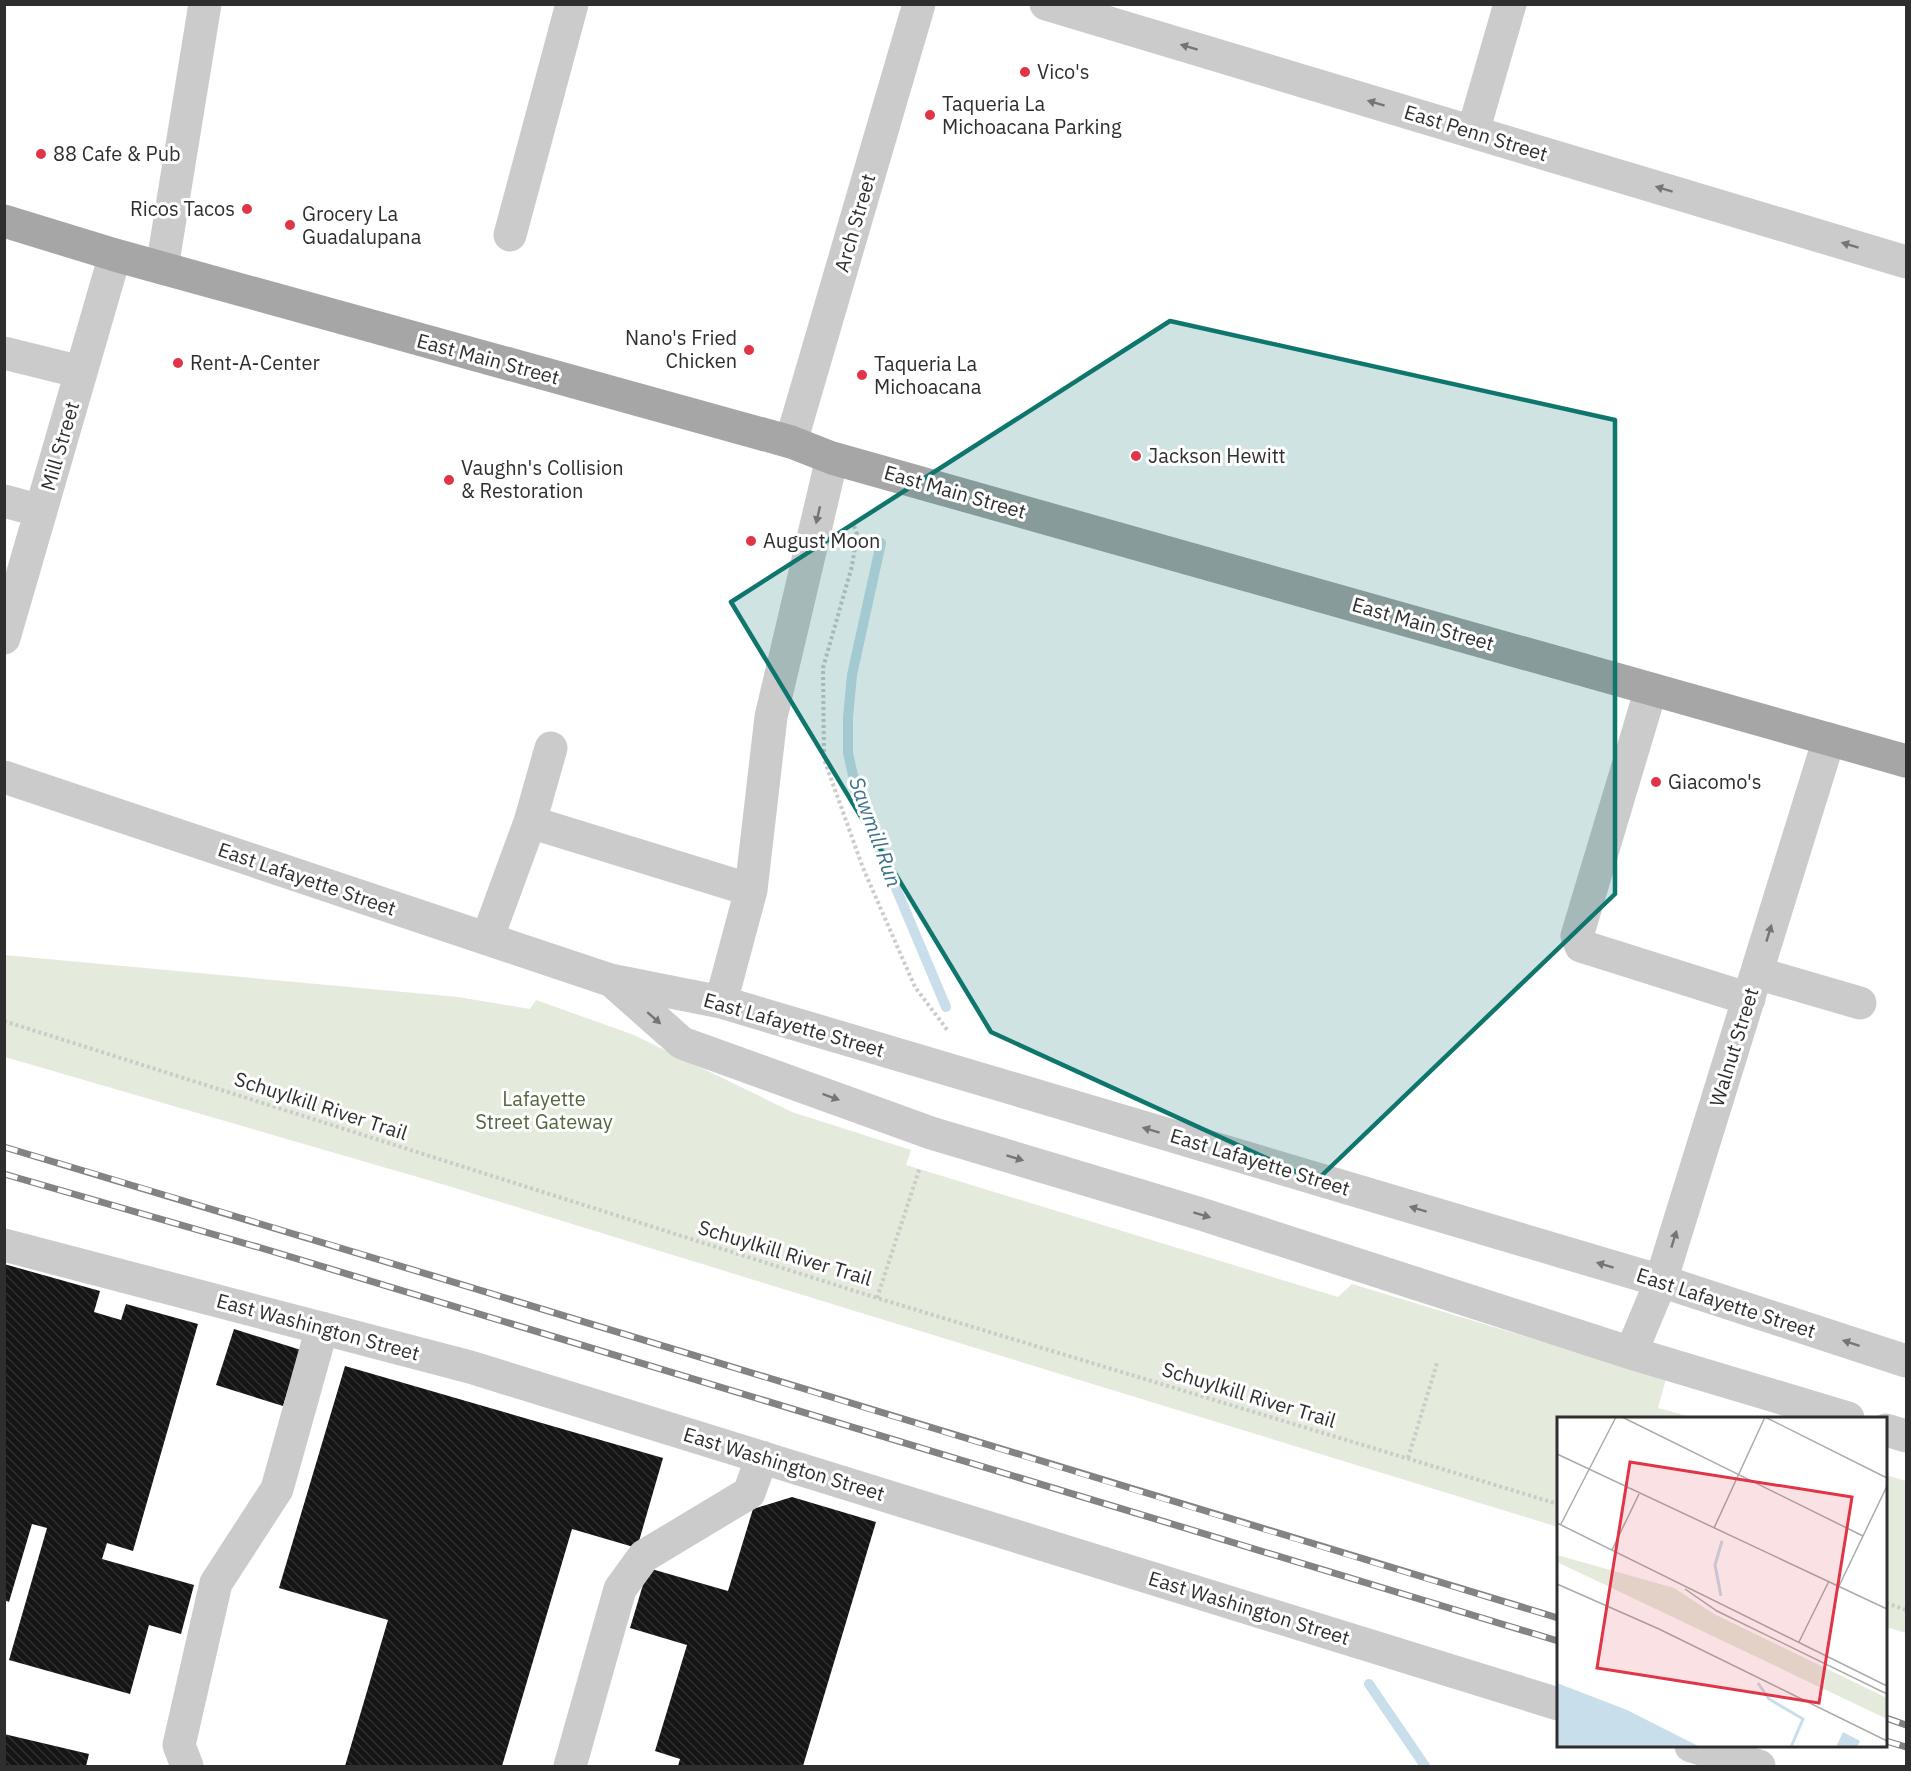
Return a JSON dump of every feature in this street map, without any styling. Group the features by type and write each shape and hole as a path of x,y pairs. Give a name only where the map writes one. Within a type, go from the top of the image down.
{"main road":[{"name":"East Main Street","path":"4,221 115,255 791,442 832,458 1906,761"}],"street":[{"path":"162,268 205,4"},
{"path":"510,235 572,4"},
{"name":"Arch Street","path":"791,442 919,4"},
{"name":"East Penn Street","path":"1046,4 1906,262"},
{"path":"1473,132 1510,4"},
{"name":"Mill Street","path":"4,638 115,255"},
{"path":"4,353 81,372"},
{"path":"721,1002 751,890 771,717 832,458"},
{"path":"4,501 41,511"},
{"path":"1652,689 1577,936 1581,946 1753,986 1860,1003"},
{"name":"Walnut Street","path":"1631,1353 1661,1281 1830,739"},
{"path":"487,939 530,822 551,748"},
{"name":"East Lafayette Street","path":"4,777 610,980 721,1002 1661,1281 1906,1360"},
{"path":"530,822 751,890"},
{"name":"East Lafayette Street","path":"610,980 682,1043 931,1133 1198,1213 1631,1353 1841,1417"},
{"name":"East Washington Street","path":"4,1245 470,1367 1557,1704"},
{"path":"187,1767 179,1745 216,1583 277,1489 322,1328"},
{"path":"1887,1430 1906,1436"},
{"path":"570,1767 620,1589 644,1556 749,1493 762,1457"},
{"path":"1694,1747 1759,1767"}],"path":[{"path":"851,518 857,534 852,566 823,668 824,759 863,867 915,987 954,1039 949,1070"},
{"name":"Schuylkill River Trail","path":"4,1021 877,1298 1557,1504"},
{"path":"877,1298 931,1133"},
{"path":"1408,1458 1437,1363"},
{"path":"1887,1603 1906,1610"}],"highlighted area":[{"path":"1170,321 1615,420 1615,894 1316,1181 991,1032 731,602"}],"green space":[{"name":"Lafayette Street Gateway","path":"4,955 458,997 530,1009 536,1000 634,1035 792,1112 911,1150 906,1165 1338,1297 1352,1284 1666,1379 1658,1408 1691,1417 1557,1417 1557,1527 445,1185 5,1057"},
{"path":"1887,1475 1906,1481 1906,1633 1887,1627"}],"building":[{"path":"4,1264 100,1291 94,1312 121,1320 126,1304 198,1324 133,1551 107,1543 102,1559 194,1585 181,1634 149,1625 130,1694 9,1660 47,1528 32,1524 9,1602 4,1600"},
{"path":"234,1329 301,1350 283,1406 216,1385"},
{"path":"345,1366 663,1458 637,1548 572,1529 502,1766 345,1766 388,1620 279,1588"},
{"path":"792,1497 876,1522 803,1766 678,1766 680,1759 655,1751 687,1645 630,1628 648,1568 728,1591 753,1509"},
{"path":"4,1734 89,1754 86,1766 4,1766"}],"waterway":[{"name":"Sawmill Run","path":"881,543 852,675 848,717 848,753 858,798 946,1007"},
{"name":"Sawmill Run","path":"1369,1684 1425,1766"}],"railway":[{"path":"4,1147 1557,1618"},
{"path":"4,1174 268,1250 1557,1641"},
{"path":"1887,1718 1906,1725"},
{"path":"1887,1741 1906,1747"}],"place":[{"name":"Vico's","path":"1025,72"},
{"name":"Taqueria La Michoacana Parking","path":"930,115"},
{"name":"88 Cafe & Pub","path":"41,154"},
{"name":"Ricos Tacos","path":"247,209"},
{"name":"Grocery La Guadalupana","path":"290,225"},
{"name":"Nano's Fried Chicken","path":"749,350"},
{"name":"Rent-A-Center","path":"178,363"},
{"name":"Taqueria La Michoacana","path":"862,375"},
{"name":"Jackson Hewitt","path":"1136,456"},
{"name":"Vaughn's Collision & Restoration","path":"449,480"},
{"name":"August Moon","path":"751,541"},
{"name":"Giacomo's","path":"1656,782"}]}
